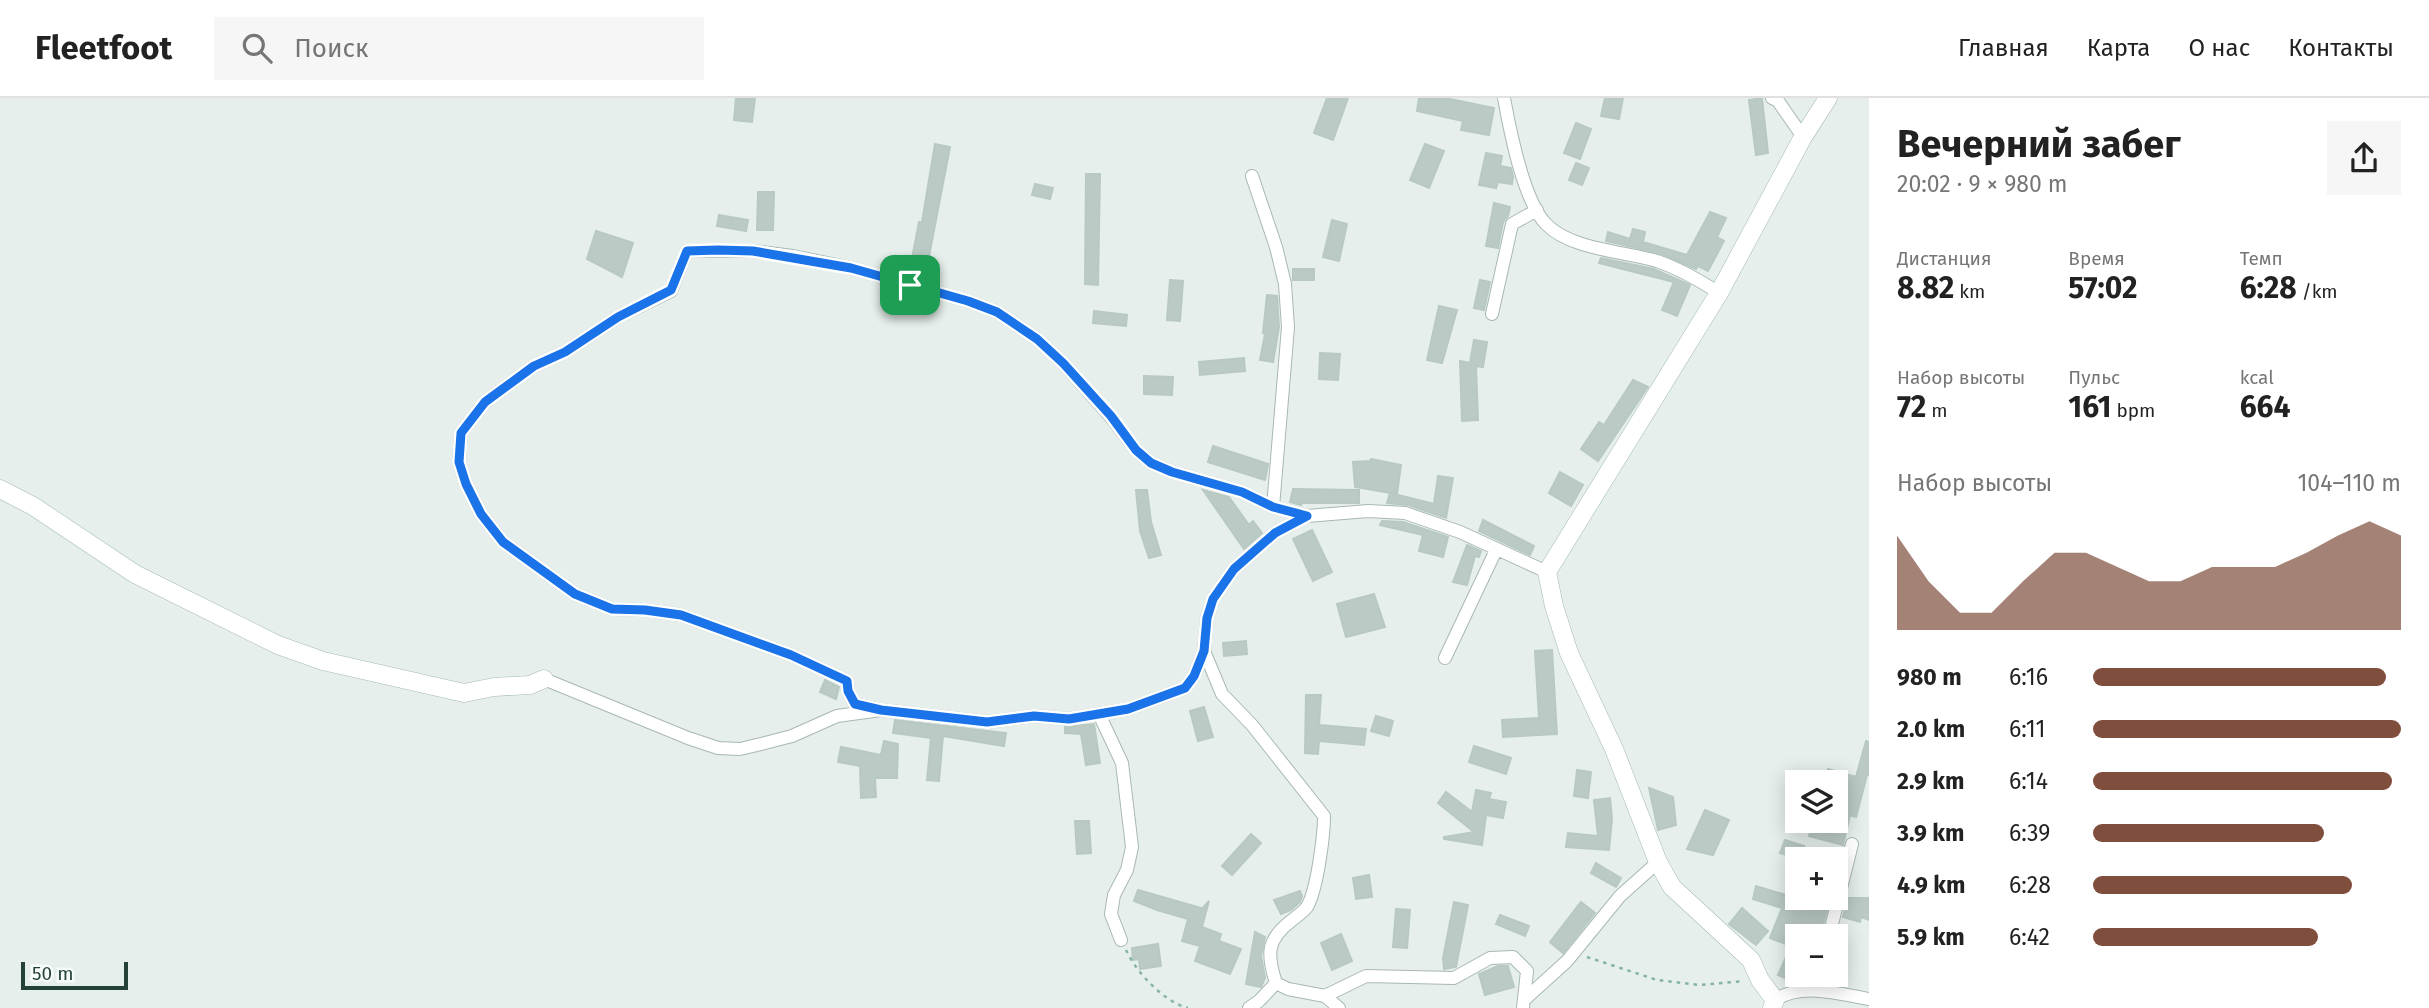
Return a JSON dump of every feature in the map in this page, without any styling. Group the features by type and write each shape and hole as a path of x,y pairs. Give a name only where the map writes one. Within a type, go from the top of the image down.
{"street":[{"path":"1504,98 1521,172 1545,223 1555,232 1581,244 1656,261 1688,273 1719,293"},
{"path":"1772,98 1778,101 1803,137"},
{"path":"1828,98 1803,137 1719,293 1546,572 1569,653 1614,749 1658,862 1672,887 1751,960 1774,1004 1787,992 1813,990 1869,999"},
{"path":"1252,176 1276,247 1285,284 1288,327 1273,507"},
{"path":"1492,314 1513,224 1537,210"},
{"path":"1307,516 1275,533 1234,569 1213,599 1207,618 1204,651 1194,676 1185,688 1128,709 1099,714 1069,719 1034,716 987,722 881,710 855,704 848,691 847,681 778,651 681,615 612,609 575,594 503,542 481,514 466,484 459,462 461,433 485,402 534,366 565,352 618,317 671,290 687,251 753,251 851,268 968,301 997,312 1037,339 1063,363 1111,416 1136,450 1151,463 1172,472 1242,492 1273,507 1307,516 1368,511 1405,513 1461,532 1546,572"},
{"path":"0,489 33,506 135,574 278,645 323,661 464,693 494,687 530,685 544,678 718,748 740,749 792,736 837,716 881,710"},
{"path":"1445,658 1496,550"},
{"path":"1204,651 1222,694 1252,725 1324,816 1324,832 1306,908 1278,931 1271,945 1269,961 1276,983 1288,989 1325,996 1339,1008"},
{"path":"1099,714 1122,763 1132,847 1127,870 1114,895 1111,915 1121,940"},
{"path":"1832,924 1852,844"},
{"path":"1524,1004 1567,961 1620,896 1658,862"},
{"path":"1325,996 1366,976 1454,978 1490,958 1513,957 1527,971 1524,1004"},
{"path":"1249,1008 1276,983"}],"path":[{"path":"1121,940 1135,969 1180,1006 1188,1008"},
{"path":"1567,961 1590,956 1657,979 1700,985 1760,980"}],"building":[{"path":"736,98 755,98 752,122 734,120"},
{"path":"1327,98 1348,98 1333,140 1314,133"},
{"path":"1419,98 1445,98 1494,108 1489,135 1461,130 1463,121 1417,111"},
{"path":"1605,98 1623,98 1619,119 1601,116"},
{"path":"1762,98 1768,153 1756,155 1749,100"},
{"path":"1576,123 1591,129 1580,159 1564,153"},
{"path":"935,144 950,147 925,277 909,274 919,222 922,222"},
{"path":"1425,144 1444,151 1429,188 1410,180"},
{"path":"1486,153 1502,156 1500,166 1511,168 1512,184 1498,182 1496,188 1479,185"},
{"path":"1576,163 1589,168 1582,185 1569,180"},
{"path":"1086,174 1100,174 1098,285 1085,284"},
{"path":"1035,184 1053,188 1050,199 1032,195"},
{"path":"758,192 774,192 773,230 757,230"},
{"path":"1494,203 1510,207 1503,222 1498,248 1486,246"},
{"path":"1710,212 1726,218 1717,237 1724,241 1708,271 1698,266 1696,269 1659,253 1606,241 1608,232 1630,239 1633,229 1645,232 1643,242 1687,255"},
{"path":"719,215 748,220 746,231 717,226"},
{"path":"1332,220 1347,224 1339,261 1323,257"},
{"path":"596,231 633,243 622,277 587,259"},
{"path":"1601,258 1654,269 1690,285 1677,316 1662,310 1674,282 1599,263"},
{"path":"1293,269 1314,269 1314,280 1293,280"},
{"path":"1170,280 1183,281 1180,321 1167,320"},
{"path":"1480,280 1490,282 1484,310 1474,308"},
{"path":"1267,295 1277,296 1279,327 1273,362 1260,360 1265,334"},
{"path":"1439,306 1457,310 1442,363 1427,360"},
{"path":"1094,311 1127,315 1126,326 1093,323"},
{"path":"1474,340 1487,342 1483,367 1476,366 1478,420 1462,421 1460,361 1470,363"},
{"path":"1320,353 1340,354 1338,380 1319,379"},
{"path":"1244,358 1245,371 1200,375 1199,362"},
{"path":"1144,376 1173,377 1172,395 1144,394"},
{"path":"1633,380 1648,387 1598,461 1581,449 1599,422 1604,425"},
{"path":"1213,446 1268,464 1265,480 1208,462"},
{"path":"1371,459 1401,465 1397,494 1355,487 1353,462"},
{"path":"1560,472 1583,485 1571,506 1549,493"},
{"path":"1438,476 1453,478 1446,518 1408,505 1387,503 1390,493 1434,504"},
{"path":"1293,489 1359,490 1359,503 1301,505 1290,502"},
{"path":"1136,490 1147,490 1151,522 1161,555 1149,558 1140,531"},
{"path":"1203,490 1229,497 1249,525 1253,521 1262,533 1244,549"},
{"path":"1483,520 1534,546 1530,555 1479,531"},
{"path":"1382,521 1403,522 1448,537 1443,557 1419,551 1423,535 1380,525"},
{"path":"1312,530 1332,572 1313,581 1293,539"},
{"path":"1467,545 1481,551 1479,557 1475,556 1467,585 1453,582"},
{"path":"1374,594 1385,627 1346,637 1337,604"},
{"path":"1246,641 1247,654 1224,656 1223,643"},
{"path":"1552,650 1557,734 1503,737 1502,720 1539,718 1535,651"},
{"path":"825,680 839,687 836,699 820,692"},
{"path":"1306,695 1321,695 1319,725 1366,729 1364,745 1319,741 1318,754 1305,753"},
{"path":"1204,707 1213,737 1198,741 1190,711"},
{"path":"1376,716 1393,721 1389,736 1371,731"},
{"path":"895,720 1006,733 1004,746 943,736 939,781 927,780 931,738 893,733"},
{"path":"1094,724 1100,763 1086,765 1081,734 1065,733 1065,727"},
{"path":"884,741 898,744 897,778 875,778 876,797 861,798 860,766 838,762 841,747 881,755"},
{"path":"1866,741 1869,742 1869,775 1856,817 1850,815 1848,824 1848,775 1856,777"},
{"path":"1474,746 1511,758 1506,774 1469,762"},
{"path":"1577,770 1591,772 1588,798 1574,796"},
{"path":"1649,788 1673,797 1676,825 1658,830"},
{"path":"1476,790 1491,793 1489,799 1506,802 1503,818 1486,815 1482,845 1444,839 1474,832 1438,803 1446,792 1472,812"},
{"path":"1610,798 1612,819 1609,850 1566,847 1568,833 1598,836 1594,800"},
{"path":"1705,810 1729,820 1713,855 1687,849"},
{"path":"1075,821 1089,821 1091,853 1077,854"},
{"path":"1810,833 1846,833 1843,845 1809,836"},
{"path":"1251,834 1261,843 1232,875 1222,866"},
{"path":"1785,840 1804,846 1785,847 1785,854 1780,853"},
{"path":"1596,863 1621,878 1616,887 1591,873"},
{"path":"1369,875 1372,897 1356,899 1353,878"},
{"path":"1756,886 1785,895 1785,910 1827,910 1823,924 1785,924 1785,944 1770,938 1782,908 1753,899"},
{"path":"1138,890 1201,910 1209,901 1202,927 1221,934 1219,941 1241,949 1230,974 1195,961 1200,946 1182,941 1188,919 1134,901"},
{"path":"1300,891 1300,902 1281,914 1274,900"},
{"path":"1848,898 1869,898 1869,920 1861,917 1860,922 1843,917 1845,910 1848,910"},
{"path":"1454,902 1468,905 1456,967 1444,969 1443,958"},
{"path":"1581,902 1595,913 1563,953 1550,942"},
{"path":"1742,908 1768,931 1756,945 1729,924"},
{"path":"1396,909 1410,910 1407,948 1393,947"},
{"path":"1500,915 1529,926 1525,936 1496,924"},
{"path":"1255,932 1265,937 1261,956 1265,978 1261,987 1246,984"},
{"path":"1341,934 1352,961 1332,970 1321,943"},
{"path":"1158,944 1161,966 1140,969 1139,959 1133,960 1132,948"},
{"path":"1785,959 1785,978 1778,975"},
{"path":"1498,966 1508,966 1514,987 1485,995 1479,974"}],"route":[{"path":"687,251 753,251 793,256 851,268 910,285 968,301 1016,323 1063,363 1111,416 1136,450 1151,463 1172,472 1242,492 1273,507 1307,516 1275,533 1234,569 1213,599 1207,618 1204,651 1194,676 1185,688 1128,709 1069,719 1034,716 987,722 881,710 855,704 848,691 847,681 791,655 681,615 612,609 575,594 503,542 481,514 466,484 459,462 461,433 485,402 534,366 565,352 618,317 671,290 687,251"}]}
